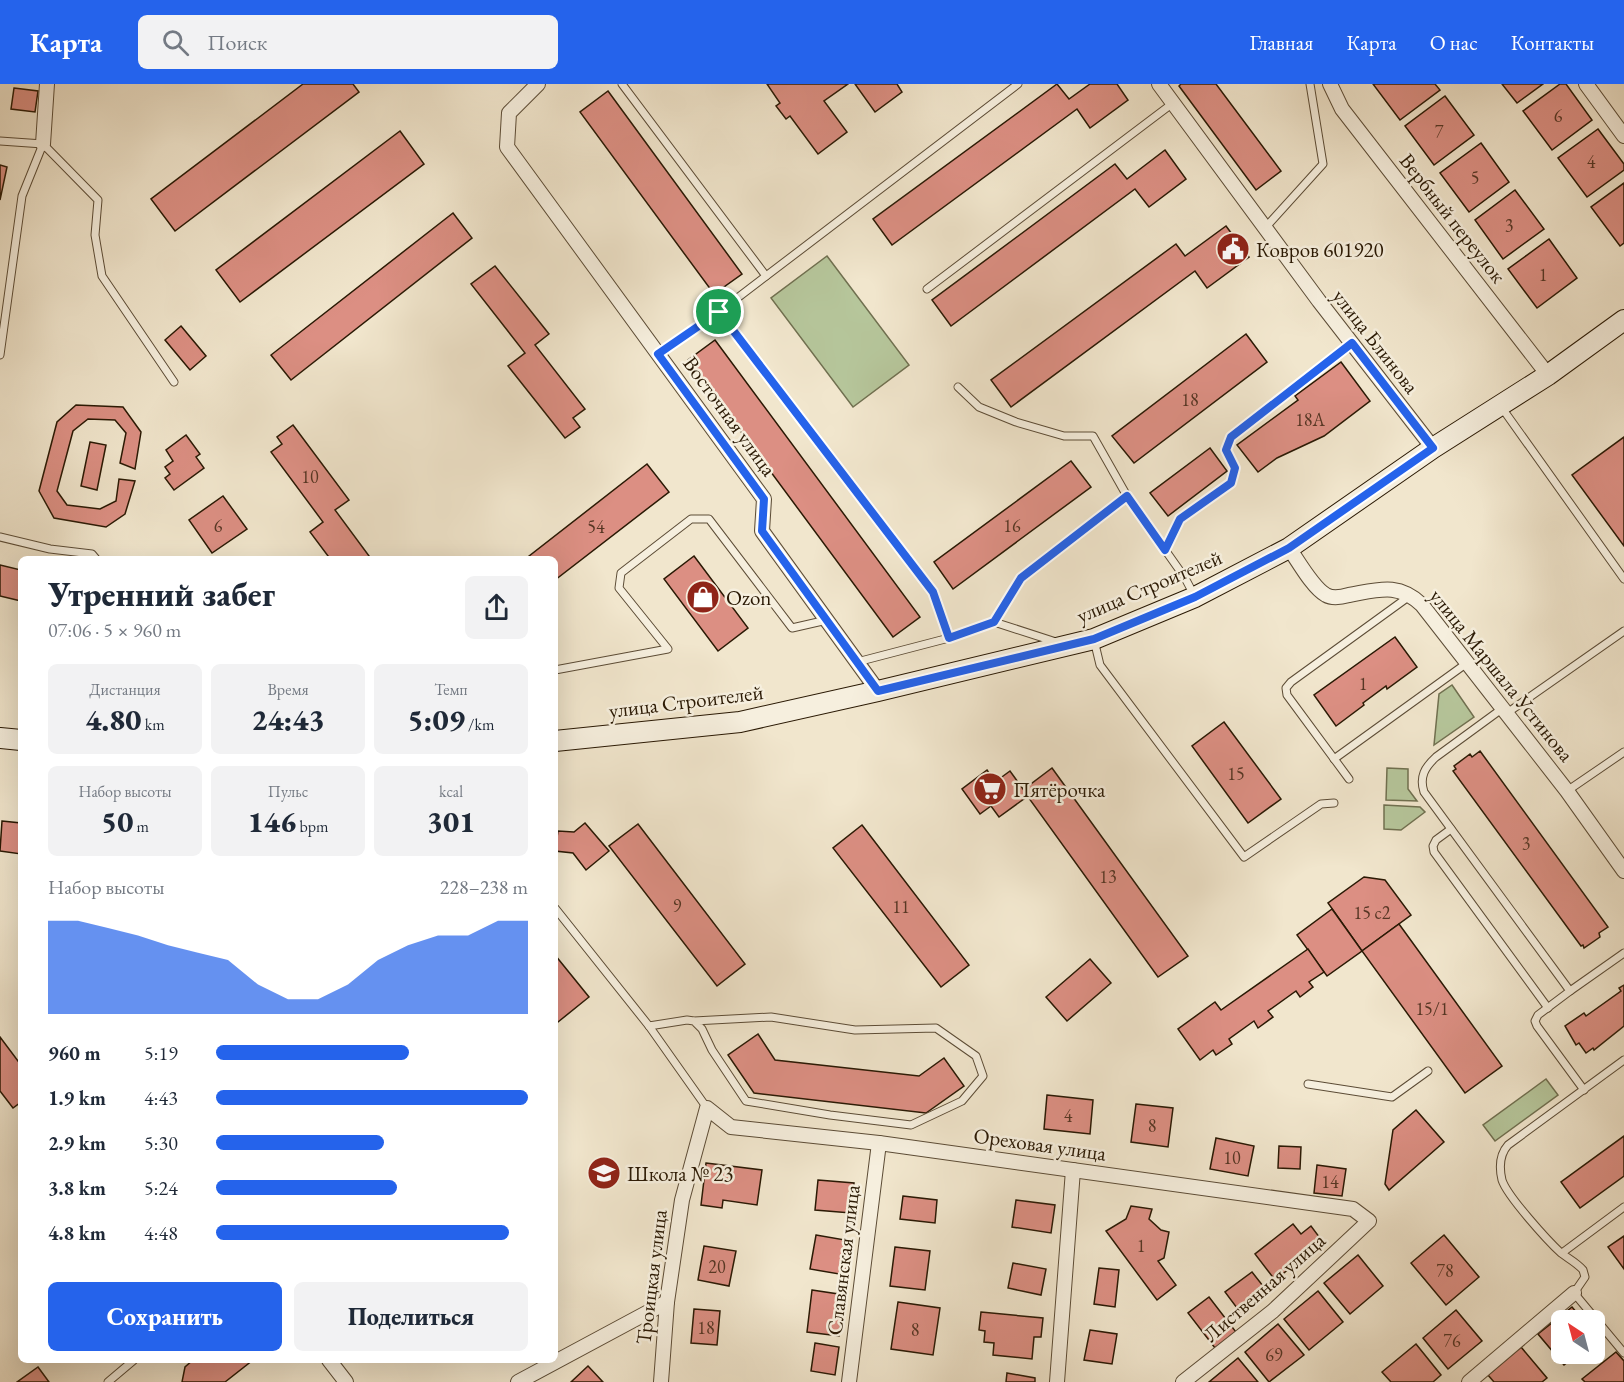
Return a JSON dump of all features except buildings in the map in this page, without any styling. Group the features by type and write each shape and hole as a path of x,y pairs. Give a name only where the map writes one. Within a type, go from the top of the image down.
{"main road":[{"name":"улица Строителей","path":"558,741 740,722 1094,639 1195,597 1289,548 1433,448 1548,375 1624,320"},
{"path":"0,738 18,740"}],"street":[{"path":"43,144 47,84"},
{"name":"Восточная улица","path":"538,84 509,113 507,147 764,499 762,531 878,691"},
{"name":"улица Блинова","path":"1159,84 1265,228 1433,448"},
{"name":"Вербный переулок","path":"1330,84 1342,109 1548,375"},
{"path":"1586,84 1624,136"},
{"name":"улица Маршала Устинова","path":"1289,548 1320,591 1328,596 1339,597 1392,588 1410,595 1422,605 1568,791 1624,871"},
{"name":"Ореховая улица","path":"707,1108 731,1127 879,1143 1353,1209 1369,1221"},
{"name":"Троицкая улица","path":"661,1382 667,1302 682,1200 707,1108"},
{"name":"Славянская улица","path":"849,1382 879,1143"},
{"path":"1057,1382 1073,1170"},
{"name":"Лиственная улица","path":"1183,1382 1274,1311 1369,1221"},
{"path":"1469,1382 1574,1293"},
{"path":"558,1361 667,1302"},
{"path":"330,1363 346,1382"},
{"path":"518,1382 553,1363"}],"lane":[{"path":"622,84 766,276"},
{"path":"658,354 719,312 1018,84"},
{"path":"1265,228 1323,164 1310,84"},
{"path":"927,289 1173,103"},
{"path":"0,141 43,144 98,200 95,235 102,276 174,382"},
{"path":"0,355 22,196 43,144"},
{"path":"719,312 933,592 949,638"},
{"path":"1165,550 1180,519 1231,483 1235,468 1226,450 1231,437 1352,343"},
{"path":"958,387 979,407 1016,422 1064,436 1093,436 1127,496 1185,578 1195,597"},
{"path":"1501,406 1624,579"},
{"path":"994,622 1021,578 1127,496"},
{"path":"558,669 668,649 620,588 621,573 691,519 709,519 792,628 826,620"},
{"path":"0,537 50,549 94,556"},
{"path":"1349,779 1287,695 1286,688 1291,682 1410,595"},
{"path":"857,662 949,638 994,622 1067,645"},
{"path":"1570,991 1424,792 1421,784 1427,765 1436,757 1624,631"},
{"path":"1094,639 1100,665 1244,857 1321,804 1334,803"},
{"path":"1334,759 1467,663"},
{"path":"1568,791 1624,752"},
{"path":"1451,829 1436,840 1433,846 1434,852 1548,1008"},
{"path":"558,912 649,1026 707,1108"},
{"path":"1584,1090 1535,1021 1538,1015 1624,953"},
{"path":"649,1026 687,1020 771,1017 855,1030 936,1028 976,1056 983,1076 962,1101 911,1125 746,1101 712,1050 702,1029 694,1021"},
{"path":"1624,1060 1508,1145 1502,1152 1500,1162 1503,1181 1541,1233 1583,1270 1585,1277 1574,1293 1624,1353"},
{"path":"1308,1084 1392,1097 1428,1071"},
{"path":"1562,1253 1624,1207"},
{"path":"108,1382 130,1363"}],"green space":[{"path":"827,256 909,365 853,407 771,298"},
{"path":"1452,685 1474,717 1434,745 1439,694"},
{"path":"1387,768 1408,769 1408,789 1417,801 1386,800"},
{"path":"1384,805 1420,807 1425,812 1401,830 1384,829"},
{"path":"1546,1079 1558,1095 1495,1141 1483,1125"}],"place":[{"name":"Ковров 601920","path":"1233,249"},
{"name":"Ozon","path":"703,597"},
{"name":"Пятёрочка","path":"990,789"},
{"name":"Школа № 23","path":"604,1173"}],"route":[{"path":"719,312 933,592 949,638 994,622 1021,578 1127,496 1165,550 1180,519 1231,483 1235,468 1226,450 1231,437 1352,343 1433,448 1289,548 1195,597 1094,639 878,691 762,531 764,499 658,354 719,312"}]}
